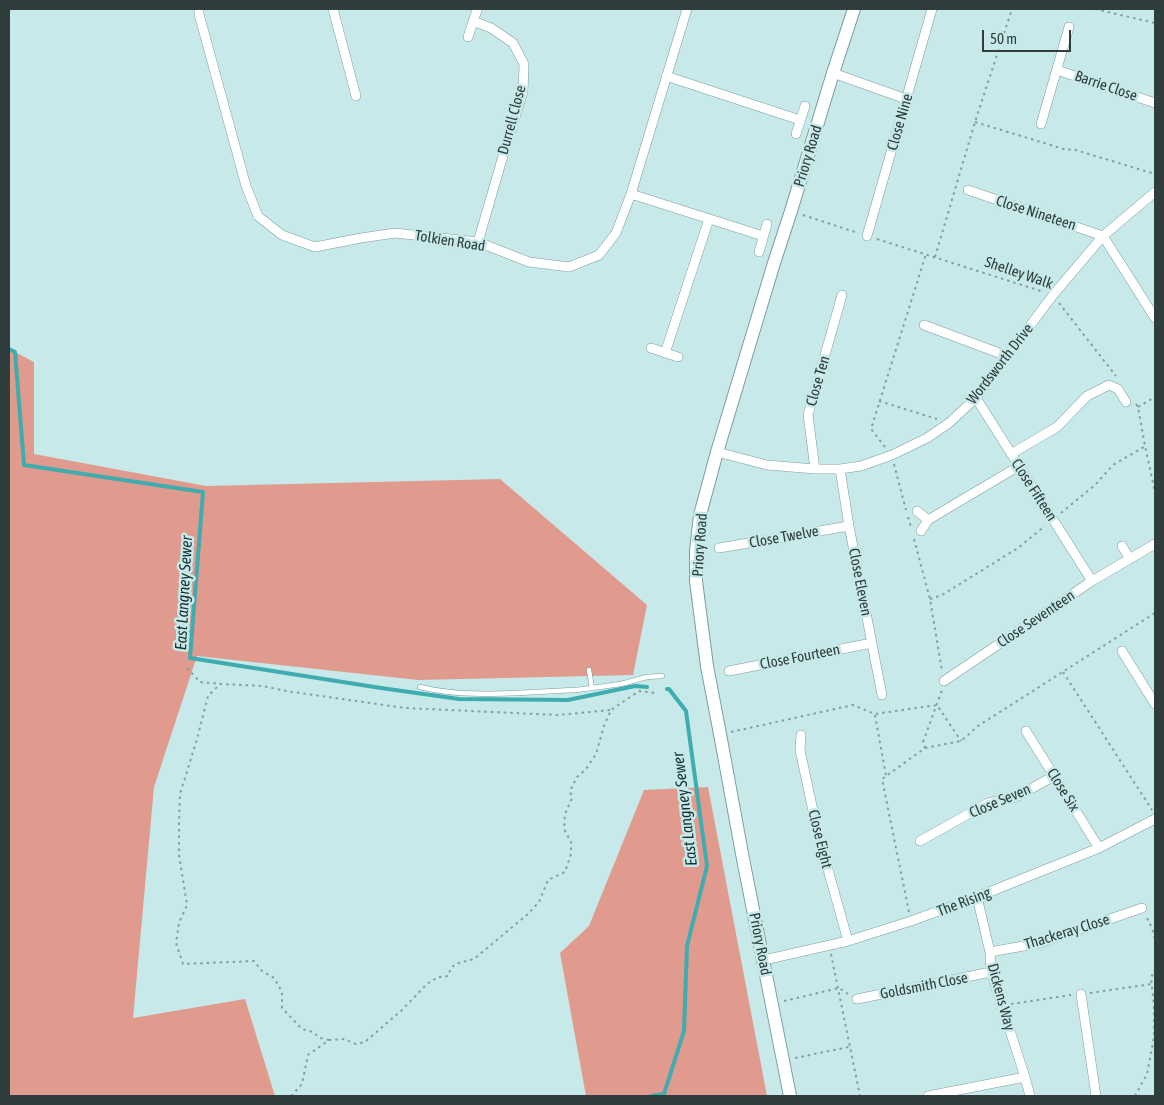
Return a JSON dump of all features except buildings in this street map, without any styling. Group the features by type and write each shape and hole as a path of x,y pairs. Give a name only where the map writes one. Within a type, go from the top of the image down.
{"street":[{"name":"Tolkien Road","path":"199,9 246,186 258,216 282,236 316,248 395,233 478,242 529,262 569,267 598,255 616,233 631,194 686,9"},
{"path":"333,9 356,96"},
{"name":"Priory Road","path":"790,1096 707,666 696,580 696,551 700,515 717,452 854,9"},
{"name":"Close Nine","path":"867,236 932,9"},
{"path":"468,37 477,10"},
{"name":"Durrell Close","path":"473,21 491,28 513,43 524,64 523,92 478,242"},
{"name":"Barrie Close","path":"1041,124 1069,26"},
{"name":"Barrie Close","path":"1057,70 1155,103"},
{"path":"833,73 906,99"},
{"path":"666,76 800,120"},
{"path":"796,134 805,106"},
{"name":"Close Nineteen","path":"968,190 1103,236"},
{"name":"Wordsworth Drive","path":"717,452 767,465 840,469 861,466 892,455 927,438 949,423 976,398 1053,295 1103,236 1155,192"},
{"path":"631,194 764,236"},
{"path":"665,353 709,219"},
{"path":"759,252 767,224"},
{"path":"1103,236 1155,318"},
{"name":"Close Ten","path":"815,469 808,415 842,295"},
{"path":"924,325 1007,356"},
{"path":"651,348 678,357"},
{"path":"1011,454 1057,427 1087,396 1109,384 1131,402"},
{"path":"1085,385 1091,393"},
{"name":"Close Fifteen","path":"976,398 1092,581"},
{"path":"921,531 928,520 1019,466"},
{"name":"Close Eleven","path":"840,469 849,526 882,695"},
{"path":"917,511 928,520"},
{"name":"Close Twelve","path":"719,548 849,526"},
{"name":"Close Seventeen","path":"944,681 1092,581 1155,544"},
{"path":"1122,546 1130,559"},
{"name":"Close Fourteen","path":"729,671 872,642"},
{"path":"1122,650 1155,704"},
{"name":"Close Six","path":"1026,731 1099,848"},
{"name":"Close Eight","path":"801,735 800,750 818,834 848,941"},
{"name":"Close Seven","path":"920,841 988,803 1016,797 1054,776"},
{"name":"The Rising","path":"764,960 848,941 977,897 1099,848 1155,817"},
{"name":"Dickens Way","path":"977,897 990,952 991,972 1030,1096"},
{"name":"Thackeray Close","path":"990,952 1040,943 1142,908"},
{"name":"Goldsmith Close","path":"857,999 991,972"},
{"path":"1081,994 1096,1096"},
{"path":"928,1096 1025,1077"}],"lane":[{"path":"590,670 592,688"},
{"path":"420,687 462,694 576,690 621,684 646,677 662,676"}],"path":[{"path":"935,257 974,122 1012,9"},
{"path":"1095,9 1155,23"},
{"path":"974,122 1067,150 1072,148 1155,174"},
{"name":"Shelley Walk","path":"791,211 1053,295 1116,376"},
{"path":"925,748 923,742 944,681 930,598 892,455 871,429 926,254"},
{"path":"1138,407 1155,397"},
{"path":"880,401 949,423"},
{"path":"1131,402 1138,407 1155,492"},
{"path":"930,598 942,595 1018,548 1095,485 1113,465 1145,446"},
{"path":"911,921 882,779 925,748 961,741 978,726 1155,613"},
{"path":"187,668 200,682 263,686 405,708 558,715 611,710 639,691 656,693"},
{"path":"1063,672 1155,817"},
{"path":"220,684 208,696 180,794 178,823 180,855 187,904 179,923 176,943 183,964 254,962 262,971 274,978 282,992 282,1008 302,1029 313,1032 320,1038 329,1040 344,1039 356,1044 365,1042 402,1010 427,984 438,977 449,975 450,970 455,964 474,958 528,914 539,902 548,880 565,872 572,854 571,842 564,829 565,814 572,798 570,791 577,777 586,769 596,754 611,710"},
{"path":"720,734 853,705 875,714 937,705"},
{"path":"937,705 961,741"},
{"path":"875,714 886,776"},
{"path":"1142,908 1155,938"},
{"path":"829,945 860,1096"},
{"path":"1135,1096 1147,1074 1154,1037 1154,1006 1151,978 1155,969"},
{"path":"772,1004 839,988 857,999"},
{"path":"291,1096 302,1084 308,1055 329,1040"},
{"path":"783,1061 850,1046"}],"shaded area":[{"path":"9,349 34,362 34,454 206,486 500,479 647,605 633,675 418,680 197,656 154,787 133,1018 245,999 275,1096 9,1096"},
{"path":"708,787 767,1096 586,1096 560,953 589,926 644,790"}],"waterway":[{"name":"East Langney Sewer","path":"9,349 15,352 24,465 203,492 190,658 459,699 568,700 635,686 647,687"},
{"name":"East Langney Sewer","path":"651,1096 664,1094 684,1031 687,946 707,866 686,711 669,689 667,689"}]}
